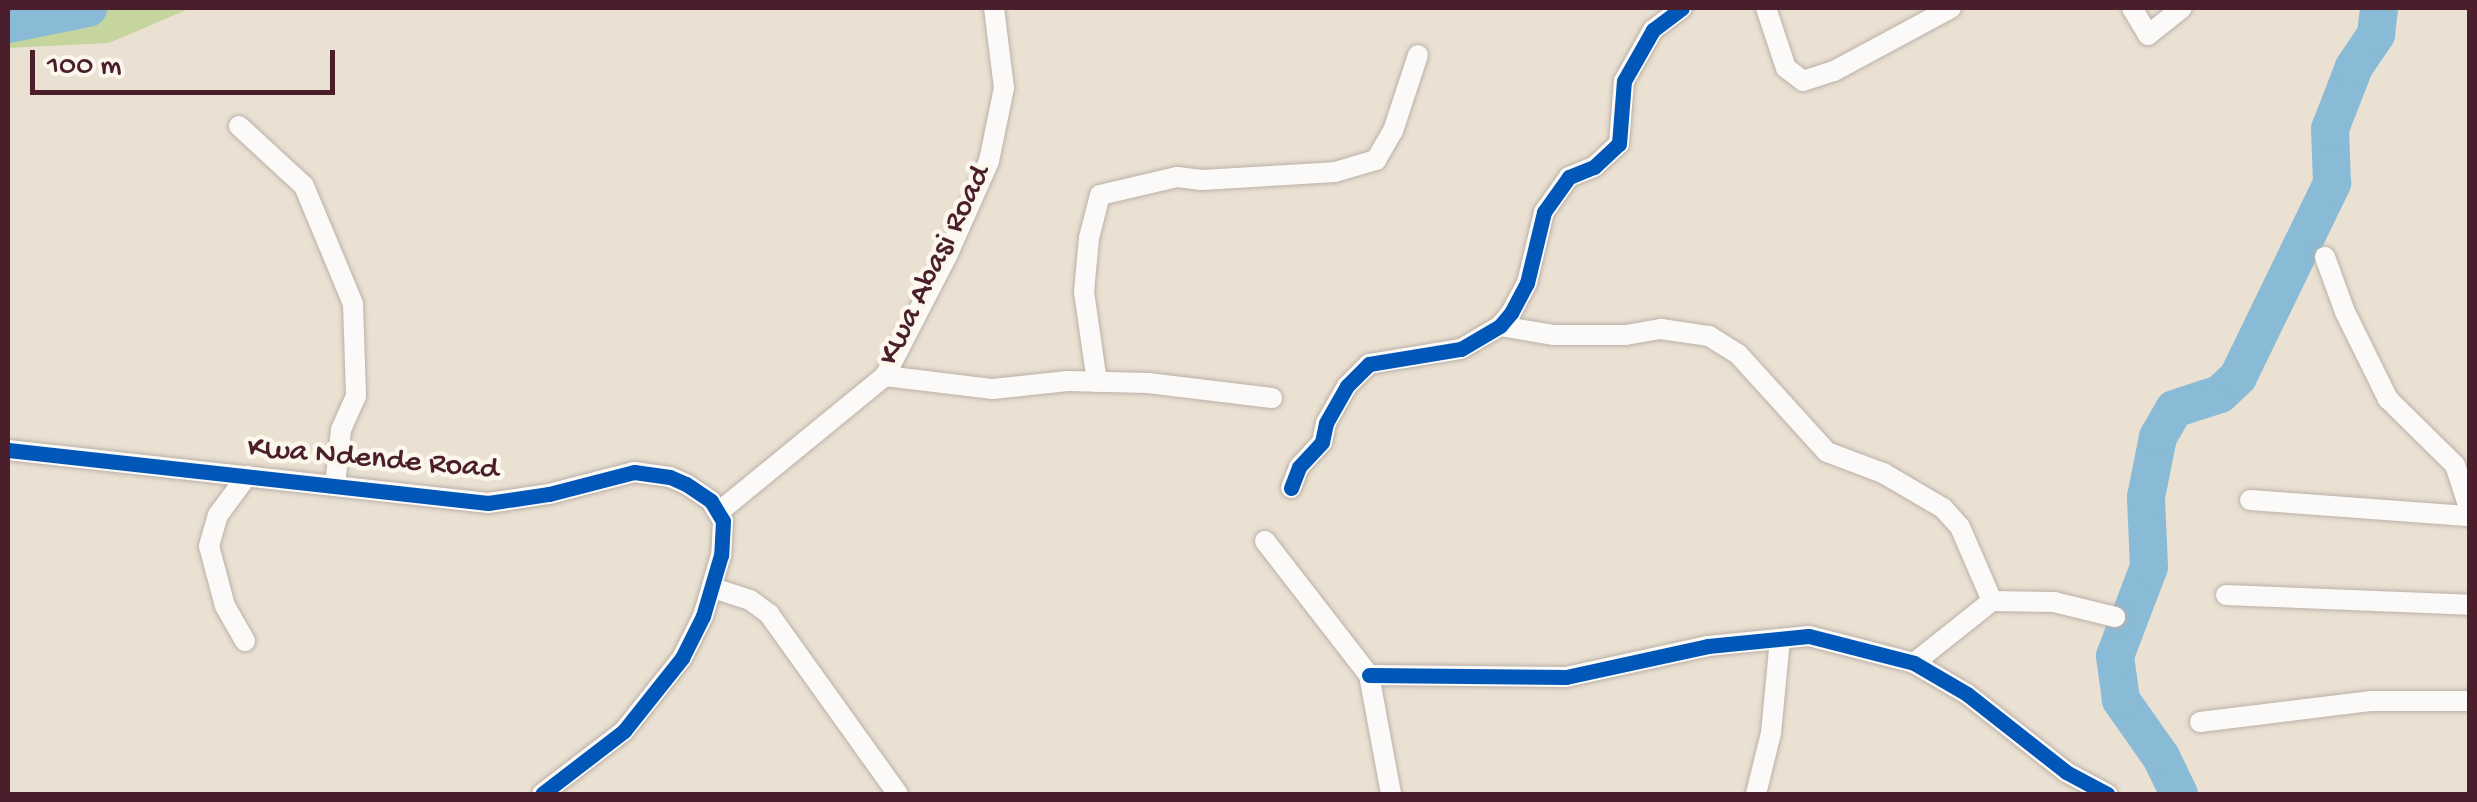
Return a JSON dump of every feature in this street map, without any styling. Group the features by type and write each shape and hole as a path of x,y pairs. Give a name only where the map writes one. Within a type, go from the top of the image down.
{"street":[{"name":"Kwa Abasi Road","path":"720,510 885,376 989,161 1004,88 994,8"},
{"path":"1291,488 1299,468 1322,442 1326,423 1347,386 1368,364 1461,349 1500,326 1527,282 1544,212 1569,177 1606,159 1618,144 1620,104 1631,66 1653,30 1682,8"},
{"path":"1766,8 1786,68 1803,81 1834,71 1951,8"},
{"path":"2132,8 2148,35 2182,8"},
{"path":"1096,382 1084,292 1100,195 1177,177 1202,180 1335,172 1376,160 1394,131 1418,54"},
{"path":"238,126 304,186 353,304 356,396 341,430 334,485"},
{"path":"2250,500 2470,514 2455,465 2388,399 2344,312 2326,257"},
{"path":"1500,326 1589,336 1661,329 1710,336 1738,354 1826,452 1884,473 1943,508 1960,527 1992,602"},
{"path":"885,376 993,389 1148,382 1272,398"},
{"name":"Kwa Ndende Road","path":"8,450 488,503 549,494 609,477 649,473 686,484 720,510"},
{"path":"245,642 226,606 209,546 218,515 247,476"},
{"path":"542,794 624,732 682,658 713,588 724,539 720,510"},
{"path":"1265,541 1369,675 1391,794"},
{"path":"713,588 750,600 769,614 898,794"},
{"path":"2226,595 2470,605"},
{"path":"1914,664 1992,602 2054,602 2115,616"},
{"path":"1369,675 1566,676 1708,646 1810,636 1914,664 1967,694 2066,772 2108,794"},
{"path":"1756,794 1771,734 1780,640"},
{"path":"2200,722 2372,702 2470,701"}],"green space":[{"path":"8,8 191,8 109,43 8,48"}],"waterway":[{"path":"8,24 88,8"},
{"path":"2179,794 2161,757 2121,700 2115,656 2149,567 2146,497 2158,437 2174,409 2220,394 2238,377 2332,183 2330,129 2354,67 2376,34 2379,8"}],"cycle path":[{"path":"1291,488 1299,467 1322,442 1326,423 1347,386 1369,364 1461,349 1500,326 1511,313 1527,283 1544,212 1569,177 1594,167 1619,144 1624,81 1653,30 1682,8"},
{"path":"8,450 488,503 549,494 634,472 670,477 686,484 711,501 723,521 721,555 703,616 682,658 624,731 542,794"},
{"path":"1369,675 1566,677 1708,646 1809,636 1914,663 1967,694 2066,772 2107,794"}]}
